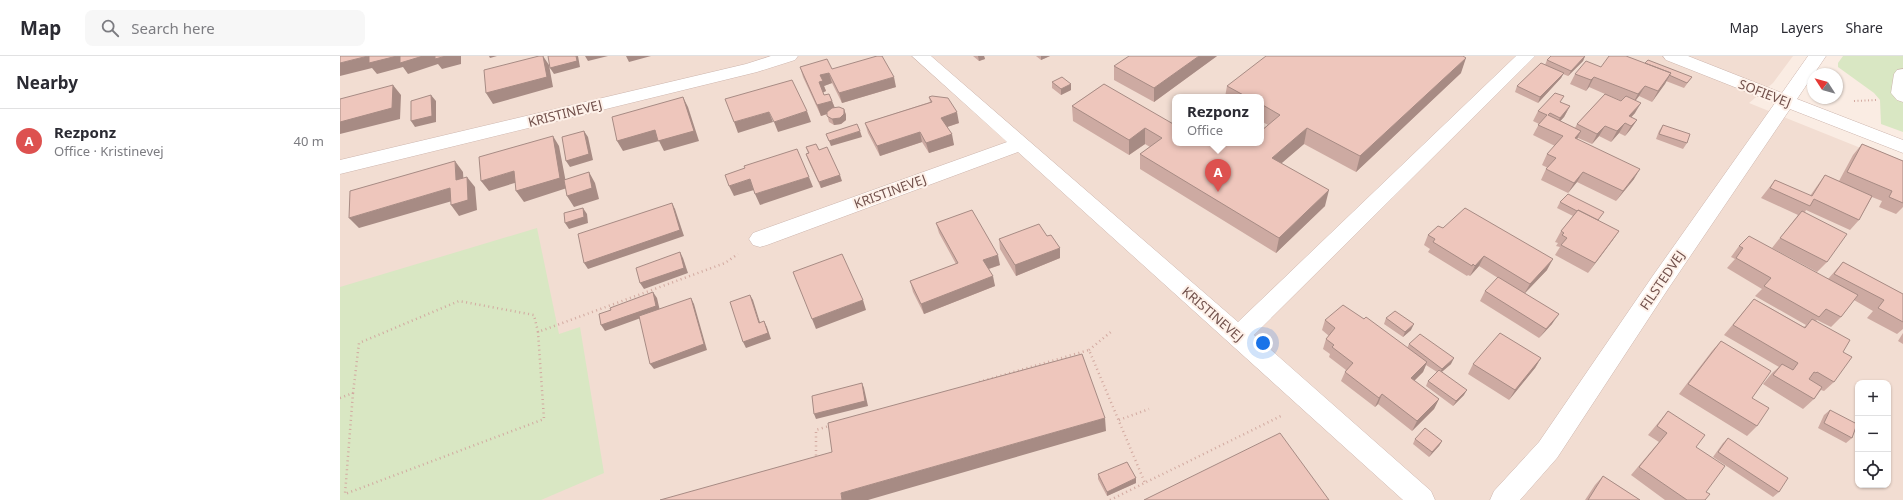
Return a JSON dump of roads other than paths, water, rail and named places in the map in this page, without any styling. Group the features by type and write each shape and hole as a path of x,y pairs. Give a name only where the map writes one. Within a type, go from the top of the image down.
{"street":[{"name":"KRISTINEVEJ","path":"340,167 751,68 789,56"},
{"name":"KRISTINEVEJ","path":"921,56 1422,500"},
{"path":"1238,336 1526,56"},
{"name":"SOFIEVEJ","path":"1672,56 1903,147"},
{"name":"FILSTEDVEJ","path":"1502,500 1548,450 1660,283 1817,56"},
{"path":"1903,74 1900,92 1903,96"},
{"name":"KRISTINEVEJ","path":"760,239 1021,144"}],"place":[{"name":"Rezponz","path":"1218,192"}]}
